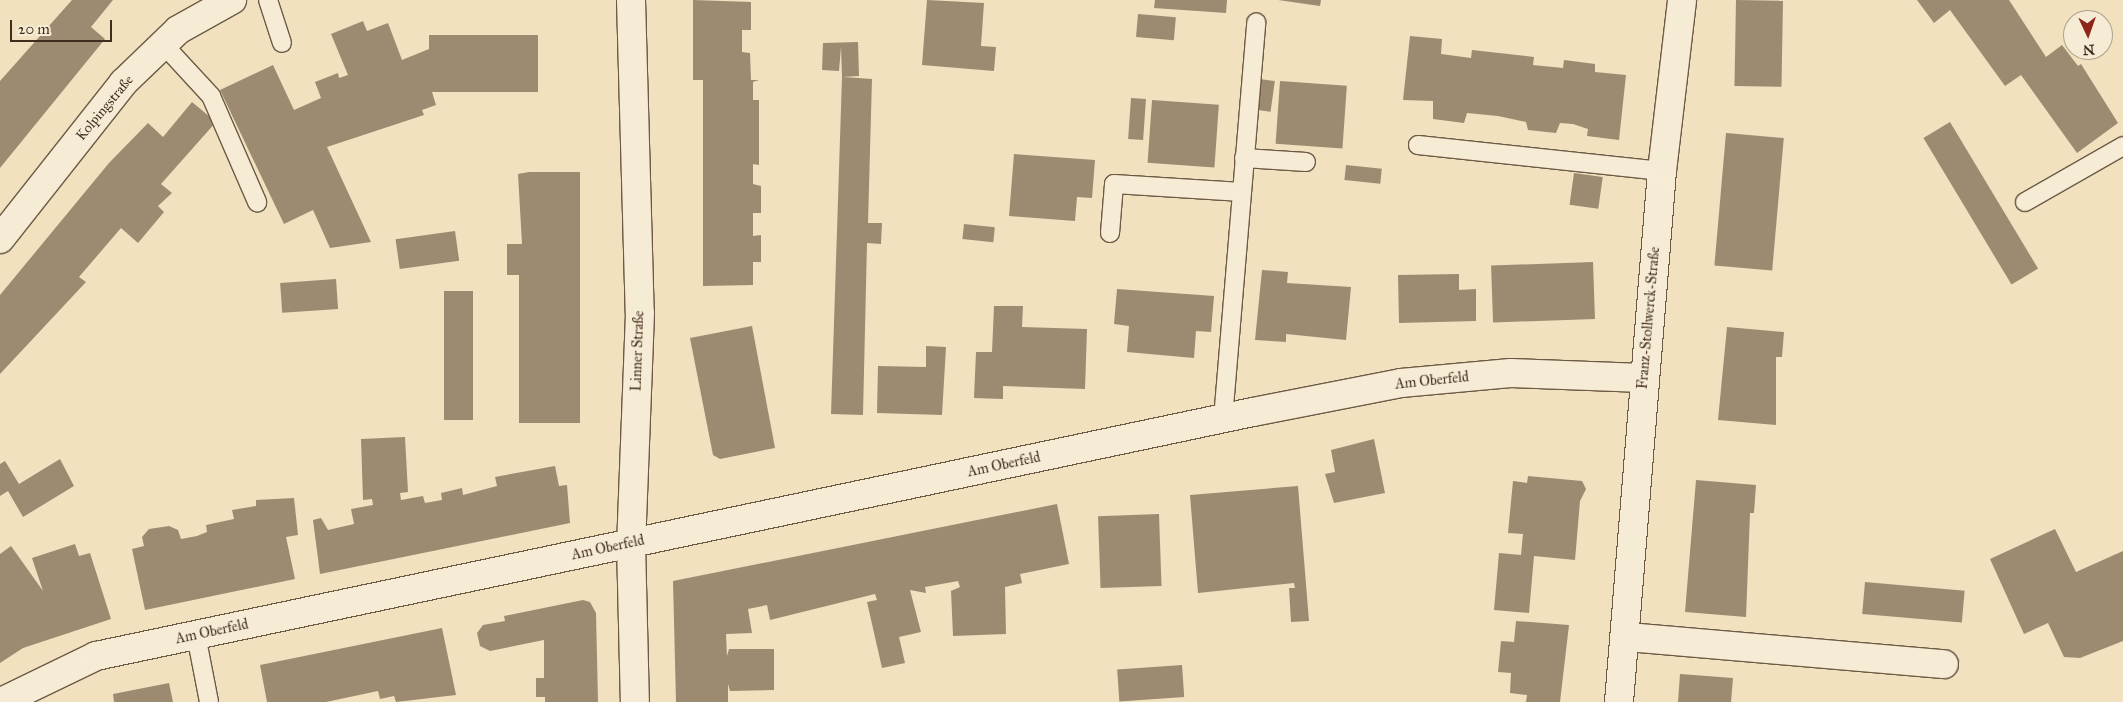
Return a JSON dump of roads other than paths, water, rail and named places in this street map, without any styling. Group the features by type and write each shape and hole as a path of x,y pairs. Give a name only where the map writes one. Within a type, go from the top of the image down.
{"street":[{"name":"Kolpingstraße","path":"0,239 123,83 178,30 232,0"},
{"name":"Linner Straße","path":"631,0 640,313 631,543 634,702"},
{"name":"Franz-Stollwerck-Straße","path":"1618,702 1627,637 1643,378 1662,171 1682,0"},
{"name":"Am Oberfeld","path":"1,702 96,656 1223,419 1401,384 1511,373 1643,378"},
{"path":"1627,637 1944,664"}],"lane":[{"path":"268,0 282,43"},
{"path":"1223,419 1256,22"},
{"path":"164,44 211,96 257,202"},
{"path":"1418,145 1662,171"},
{"path":"2025,202 2123,146"},
{"path":"1244,158 1306,162"},
{"path":"1110,234 1114,184 1242,192"},
{"path":"196,635 209,702"}]}
